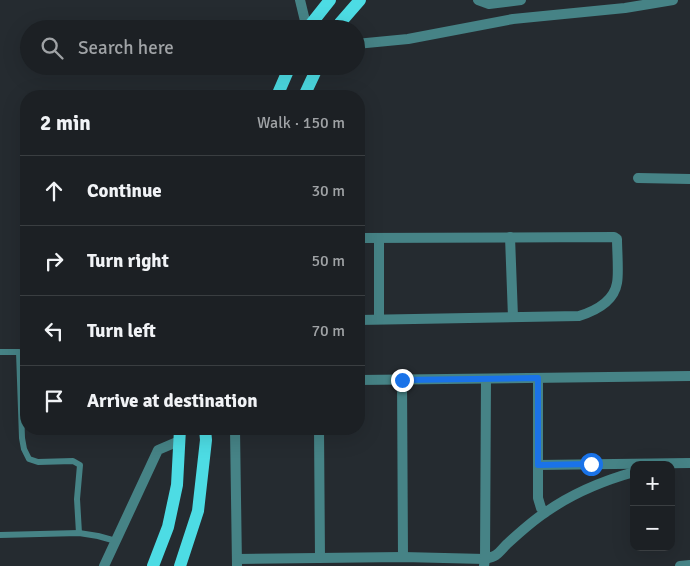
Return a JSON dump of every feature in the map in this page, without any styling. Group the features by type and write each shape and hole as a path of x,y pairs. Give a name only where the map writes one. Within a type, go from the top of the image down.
{"main road":[{"path":"314,20 330,0"},
{"path":"342,20 360,0"},
{"path":"280,90 286,75"},
{"path":"307,90 314,75"},
{"path":"153,566 168,527 177,485 179,435"},
{"path":"180,566 198,511 206,435"}],"street":[{"path":"300,0 305,20"},
{"path":"478,0 489,4 521,0"},
{"path":"365,43 408,40 514,19 625,8 673,0"},
{"path":"638,178 690,179"},
{"path":"365,238 614,236 617,239 618,283 603,305 580,316 365,320"},
{"path":"510,237 514,317"},
{"path":"379,238 379,319"},
{"path":"365,380 690,376"},
{"path":"538,378 538,498 541,508 545,512"},
{"path":"484,562 486,379"},
{"path":"402,380 403,557"},
{"path":"104,566 158,450 179,435"},
{"path":"236,435 237,562 403,557 484,562 496,555 545,512 587,488 630,473"},
{"path":"319,435 320,558"},
{"path":"675,463 690,463"},
{"path":"538,465 630,464"},
{"path":"680,566 690,565"}],"lane":[{"path":"0,352 19,352 20,381"},
{"path":"22,435 24,449 30,459 38,462 73,461 80,465 77,499 79,533"},
{"path":"0,535 79,533 116,541"}],"route":[{"path":"402,380 538,378 538,465 591,464"}]}
